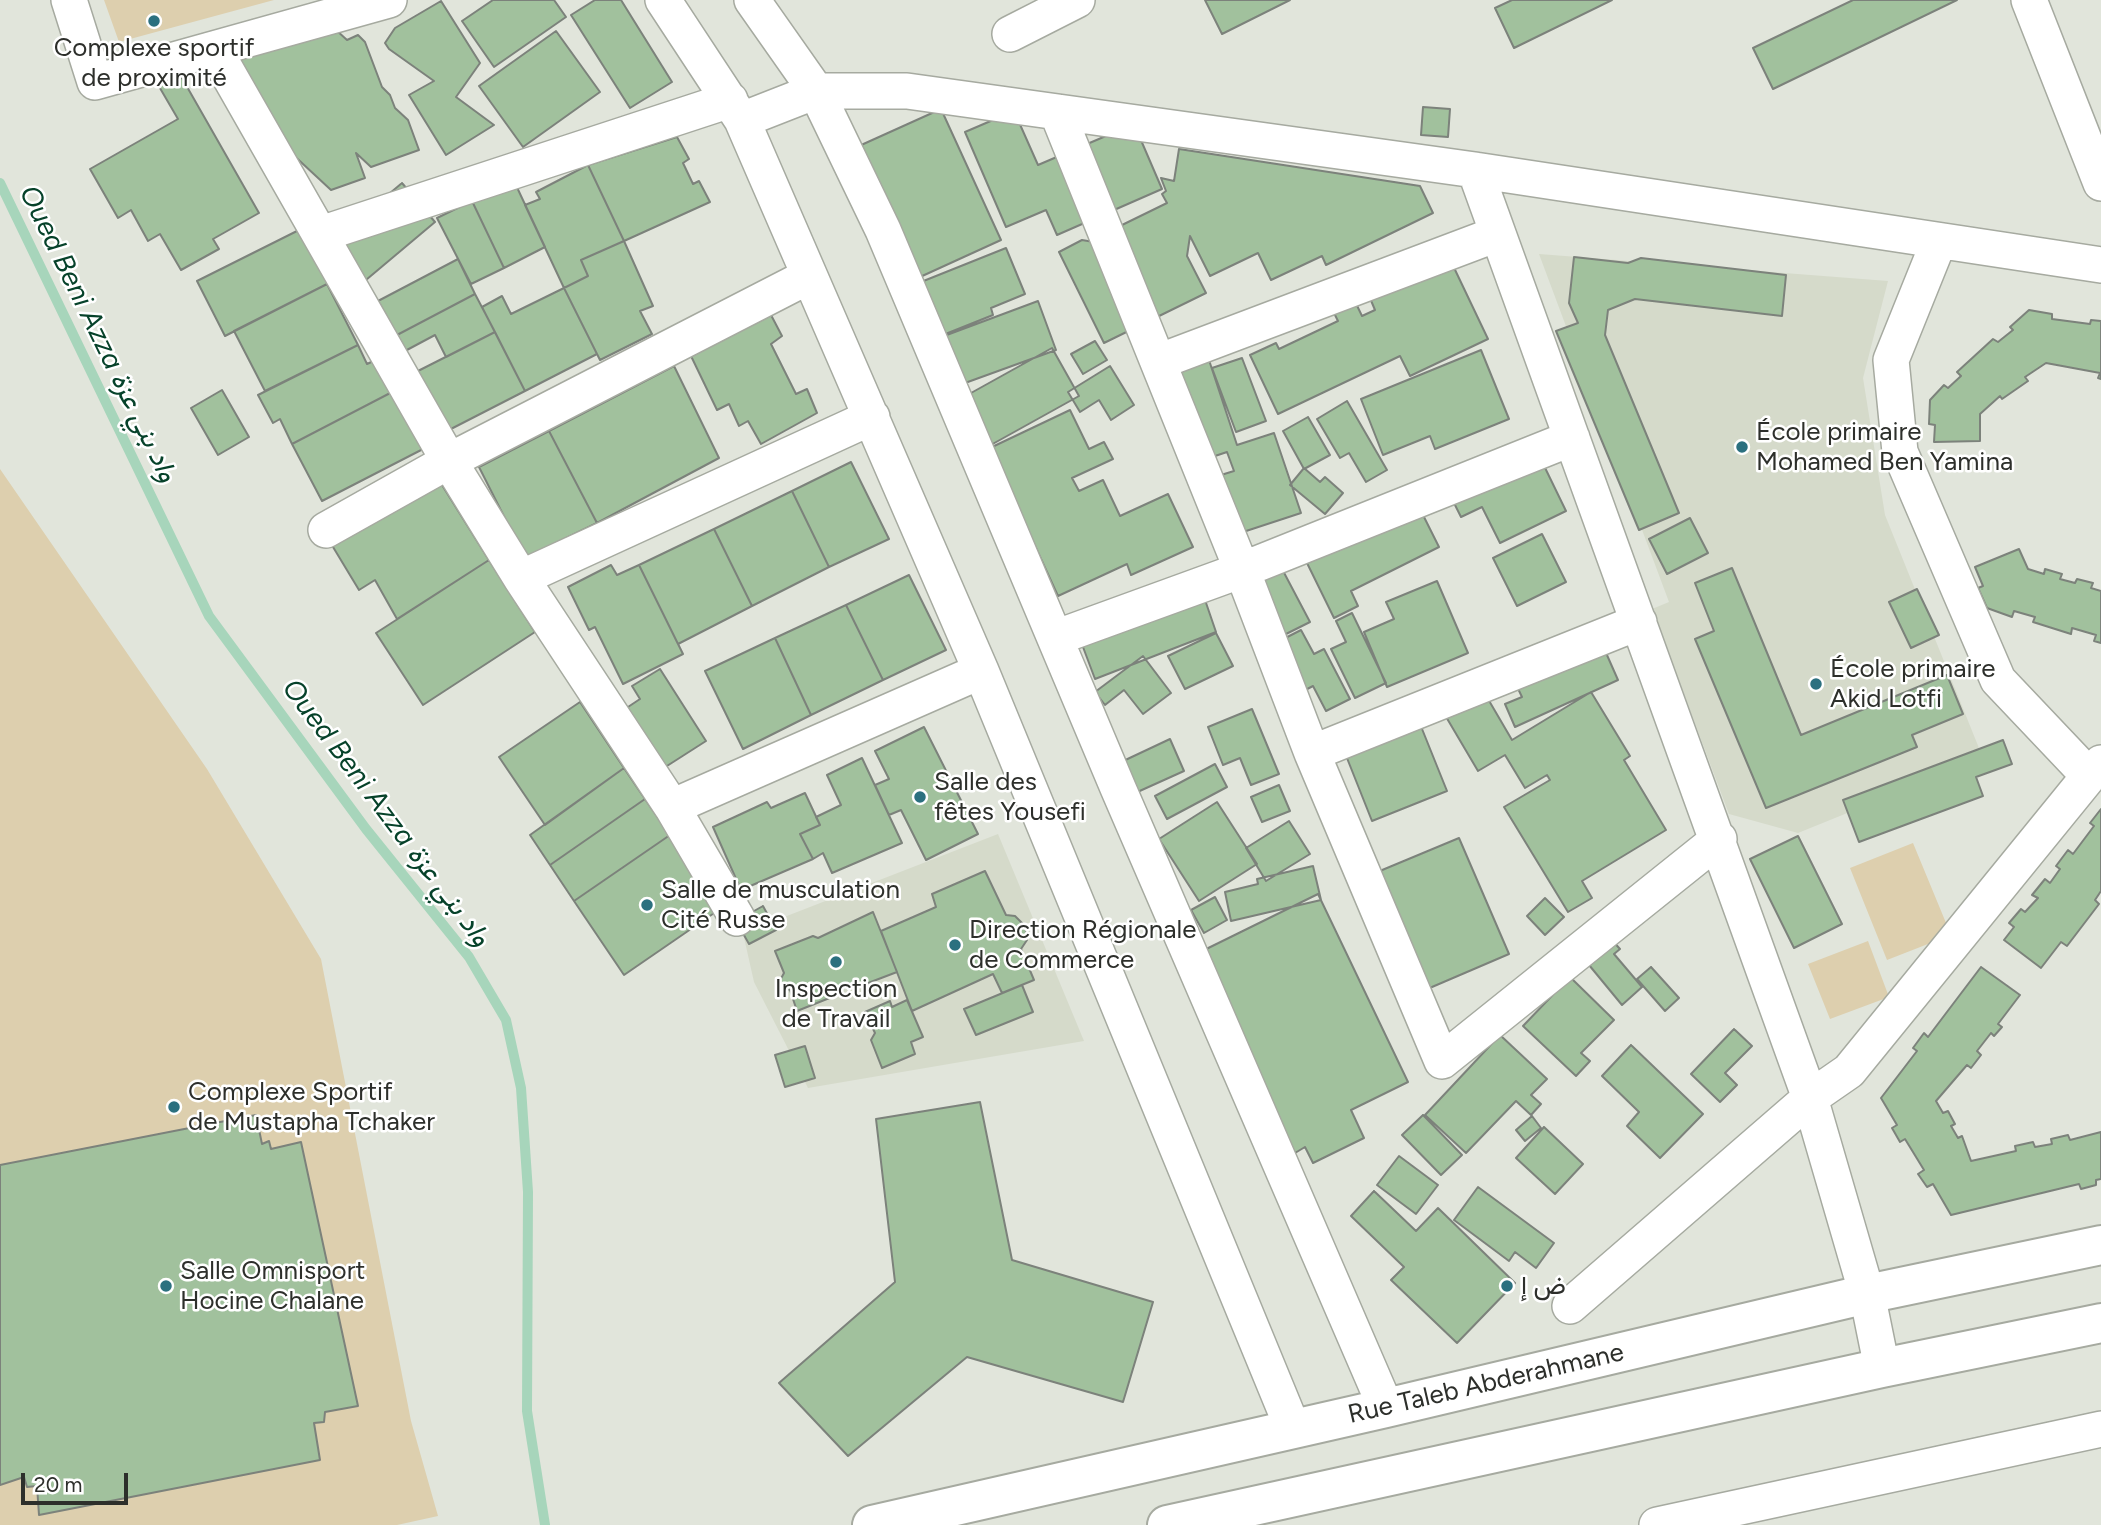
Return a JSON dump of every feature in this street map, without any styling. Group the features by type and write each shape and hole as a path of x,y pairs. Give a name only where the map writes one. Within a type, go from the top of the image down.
{"main road":[{"name":"Rue Taleb Abderahmane","path":"872,1525 1386,1408 1867,1294 2101,1245"},
{"path":"1167,1525 1882,1368 2101,1324"}],"street":[{"path":"69,0 95,82 389,0"},
{"path":"663,0 736,110 872,417 981,671 1293,1429"},
{"path":"752,0 816,91 883,230 1386,1408"},
{"path":"1010,34 1077,0"},
{"path":"2029,0 2101,183"},
{"path":"214,49 449,461 672,807 737,918"},
{"path":"321,234 736,110 816,91 907,91 1475,170 2101,265"},
{"path":"1058,112 1312,752 1442,1061 1719,839"},
{"path":"1475,170 1719,839 1810,1098 1867,1294 1882,1368"},
{"path":"1158,362 1497,233"},
{"path":"1570,1306 1810,1098 1849,1071 2095,770 1998,680 1900,453 1891,360 1939,241"},
{"path":"326,530 449,461 809,276"},
{"path":"522,578 872,417"},
{"path":"1055,638 1242,570 1572,438"},
{"path":"1312,752 1639,622"},
{"path":"672,807 981,671"},
{"path":"1657,1525 2101,1429"}],"shaded area":[{"name":"Complexe sportif de proximité","path":"104,0 274,0 119,42"},
{"path":"1539,254 1888,281 1863,378 1885,515 1983,758 1798,833 1729,814 1652,609 1669,602"},
{"name":"Complexe Sportif de Mustapha Tchaker","path":"0,469 207,769 321,959 411,1421 438,1516 397,1525 0,1525"},
{"path":"998,834 1084,1041 808,1088 754,982 743,933"},
{"path":"1913,843 1951,935 1887,960 1850,868"},
{"path":"1868,941 1889,997 1830,1019 1808,964"}],"building":[{"path":"493,0 554,0 566,17 494,67 462,21"},
{"path":"595,0 621,0 672,82 630,108 571,15"},
{"path":"1205,0 1290,0 1222,34"},
{"path":"1512,0 1612,0 1514,48 1495,8"},
{"path":"1853,0 1957,0 1773,89 1753,48"},
{"path":"441,1 480,63 456,97 494,125 446,155 409,95 434,81 389,49 385,43 395,28"},
{"path":"335,29 347,40 358,35 365,42 382,87 390,95 395,108 408,120 419,150 371,167 356,153 365,178 331,190 261,125 237,60"},
{"path":"556,31 600,92 523,147 479,86"},
{"path":"178,71 259,213 213,239 219,249 181,270 160,234 148,241 131,210 118,218 90,169 178,119 157,83"},
{"path":"1423,107 1450,109 1448,137 1421,135"},
{"path":"941,109 1001,240 920,277 859,146"},
{"path":"1014,111 1038,165 1134,124 1162,189 1057,235 1046,210 1006,227 965,132"},
{"path":"677,137 689,159 683,163 693,184 699,181 710,202 624,241 588,165"},
{"path":"1179,149 1420,186 1433,213 1326,265 1322,256 1271,280 1258,253 1210,276 1190,236 1187,256 1206,293 1104,343 1059,252 1082,240 1117,246 1120,226 1167,203 1162,194 1166,191 1161,178 1174,181"},
{"path":"588,165 624,241 581,260 588,276 564,288 525,205 540,199 536,192"},
{"path":"514,181 545,247 504,268 472,201"},
{"path":"402,183 435,222 360,285 327,246"},
{"path":"472,201 504,268 471,284 437,218"},
{"path":"303,228 331,282 225,336 197,281"},
{"path":"624,241 653,306 640,311 652,334 600,360 564,288 588,276 581,260"},
{"path":"1006,248 1025,294 991,308 993,315 943,335 921,282"},
{"path":"1447,253 1488,339 1410,376 1400,356 1278,414 1250,355 1276,343 1279,349 1338,321 1328,301 1350,291 1362,316 1375,310 1367,291"},
{"path":"1574,257 1628,263 1641,258 1786,275 1782,316 1635,299 1608,310 1605,335 1679,513 1639,530 1556,331 1578,323 1569,303"},
{"path":"458,259 475,294 397,335 378,301"},
{"path":"327,284 358,345 265,391 234,331"},
{"path":"564,288 597,354 525,391 482,307 502,296 511,314"},
{"path":"475,294 495,332 446,357 435,335 405,351 397,335"},
{"path":"1038,301 1056,350 954,387 936,339"},
{"path":"2029,310 2052,314 2052,319 2090,324 2091,320 2101,321 2101,379 2098,378 2100,373 2046,363 2025,377 2028,381 2002,399 2000,396 1980,414 1980,441 1934,442 1935,425 1929,424 1930,400 1944,385 1948,388 1961,376 1957,372 1993,339 1998,342 2013,330 2010,327"},
{"path":"771,315 782,336 771,344 796,394 807,389 817,413 761,444 748,421 739,426 729,404 717,410 691,356"},
{"path":"495,332 525,391 447,431 416,372"},
{"path":"1095,341 1107,360 1083,374 1071,354"},
{"path":"358,345 367,364 380,358 396,390 292,444 280,419 273,423 258,395"},
{"path":"1052,348 1079,396 980,451 953,403"},
{"path":"1481,350 1509,419 1435,449 1430,436 1383,455 1361,399"},
{"path":"1207,354 1237,445 1274,433 1301,513 1240,533 1221,475 1234,471 1227,452 1194,463 1163,369"},
{"path":"1242,358 1266,421 1236,432 1212,368"},
{"path":"674,366 719,458 597,523 549,431"},
{"path":"1110,366 1134,405 1111,420 1099,400 1080,412 1068,392"},
{"path":"222,390 249,437 218,455 191,408"},
{"path":"396,390 425,448 322,501 292,444"},
{"path":"1347,401 1387,470 1366,482 1349,453 1340,458 1317,419"},
{"path":"1070,410 1089,449 1104,442 1113,459 1072,478 1079,491 1103,480 1120,516 1168,494 1193,547 1131,575 1127,564 1058,596 990,448"},
{"path":"1308,417 1330,455 1304,469 1283,431"},
{"path":"549,431 597,523 525,558 479,467"},
{"path":"1532,441 1566,511 1500,543 1482,507 1461,517 1444,483"},
{"path":"851,462 889,539 829,567 792,491"},
{"path":"1304,468 1320,482 1325,477 1343,493 1325,514 1290,485"},
{"path":"437,477 489,560 397,619 375,580 359,590 330,542"},
{"path":"792,491 829,567 752,606 714,529"},
{"path":"1419,507 1439,547 1351,591 1358,606 1334,618 1307,563"},
{"path":"1690,518 1708,553 1667,574 1649,539"},
{"path":"714,529 752,606 678,644 639,565"},
{"path":"1542,534 1566,582 1517,606 1493,558"},
{"path":"1271,548 1310,622 1268,643 1230,570"},
{"path":"2019,549 2028,569 2044,574 2045,569 2062,574 2060,579 2075,583 2077,579 2093,583 2091,588 2101,591 2101,643 2094,641 2096,635 2072,628 2071,634 2033,622 2035,617 2014,611 2012,617 1987,608 1978,588 1983,586 1975,567"},
{"path":"489,560 535,632 423,705 376,633"},
{"path":"611,565 617,575 639,565 683,654 623,684 595,627 589,630 568,587"},
{"path":"1732,568 1801,735 1947,675 1963,714 1912,735 1917,747 1766,808 1695,639 1714,631 1695,583"},
{"path":"909,575 946,650 883,680 846,605"},
{"path":"1437,581 1468,653 1387,687 1364,632 1394,619 1386,602"},
{"path":"1917,589 1939,635 1911,648 1889,602"},
{"path":"1204,597 1216,632 1095,679 1077,631"},
{"path":"846,605 883,680 811,715 775,638"},
{"path":"1352,613 1386,683 1355,698 1331,649 1346,642 1336,621"},
{"path":"1301,630 1314,654 1324,649 1350,699 1326,711 1313,686 1288,699 1262,650"},
{"path":"1216,633 1233,666 1185,689 1168,656"},
{"path":"1599,637 1618,680 1515,727 1505,704 1522,697 1512,676"},
{"path":"775,638 811,715 743,749 705,671"},
{"path":"1143,656 1171,693 1143,714 1124,690 1105,705 1095,692"},
{"path":"660,669 706,741 656,773 619,713 640,699 632,686"},
{"path":"1481,687 1512,740 1591,692 1630,756 1624,760 1666,830 1582,881 1592,898 1568,912 1504,807 1550,780 1547,775 1525,788 1505,755 1478,771 1442,710"},
{"path":"580,702 624,768 545,825 499,757"},
{"path":"1252,709 1279,774 1251,785 1240,758 1223,765 1208,727"},
{"path":"1416,714 1447,791 1372,821 1341,743"},
{"name":"Salle des fêtes Yousefi","path":"924,727 978,834 926,860 901,810 889,815 875,785 889,779 875,751"},
{"path":"1170,739 1184,771 1133,794 1119,763"},
{"path":"2003,740 2012,764 1976,777 1983,796 1859,842 1843,800"},
{"path":"862,758 902,843 832,873 823,853 813,859 800,834 820,825 816,817 841,805 827,775"},
{"path":"1215,764 1227,787 1167,819 1155,796"},
{"path":"624,768 645,799 550,865 530,835"},
{"path":"1279,785 1290,811 1262,822 1251,797"},
{"path":"805,793 820,825 800,834 813,859 741,890 713,827 767,802 771,808"},
{"path":"645,799 670,835 574,901 550,865"},
{"path":"1217,802 1257,864 1199,901 1159,839"},
{"path":"2101,809 2101,891 2095,900 2099,904 2067,946 2061,942 2041,968 2004,940 2014,927 2009,923 2021,909 2025,912 2038,898 2032,895 2045,879 2050,883 2060,869 2056,866 2068,850 2073,854 2094,826 2090,823"},
{"path":"1289,821 1310,854 1266,881 1246,848"},
{"name":"Salle de musculation Cité Russe","path":"670,835 720,909 624,975 574,901"},
{"path":"1798,836 1842,924 1794,948 1750,859"},
{"path":"1459,838 1509,954 1425,990 1375,873"},
{"path":"1313,866 1321,900 1231,921 1225,892 1258,884 1257,879"},
{"name":"Direction Régionale de Commerce","path":"985,871 1006,915 1015,916 1026,927 1027,940 1021,949 1034,980 1002,993 993,974 912,1011 881,931 936,907 932,894"},
{"path":"1318,894 1408,1082 1351,1110 1364,1138 1313,1163 1305,1147 1295,1153 1267,1096 1188,958"},
{"path":"1215,897 1227,920 1204,933 1191,910"},
{"path":"1545,898 1564,917 1545,935 1527,916"},
{"path":"763,906 776,930 749,944 736,921"},
{"name":"Inspection de Travail","path":"873,912 897,972 855,988 853,983 835,989 837,995 797,1011 790,990 778,984 784,973 775,951 813,936 818,938"},
{"path":"1600,927 1620,949 1614,954 1642,987 1622,1005 1575,948"},
{"path":"1651,967 1679,998 1665,1011 1637,979"},
{"path":"1981,967 2020,995 1998,1024 2002,1027 1994,1036 1991,1033 1977,1051 1981,1055 1971,1068 1967,1065 1936,1101 1943,1113 1948,1111 1955,1124 1951,1126 1958,1138 1962,1136 1971,1161 2016,1151 2015,1146 2033,1142 2035,1147 2052,1144 2051,1139 2068,1135 2070,1140 2101,1132 2101,1179 2096,1180 2096,1185 2081,1189 2079,1184 1951,1215 1933,1184 1927,1187 1918,1174 1924,1170 1905,1139 1900,1142 1892,1128 1897,1125 1881,1098 1917,1051 1913,1048 1924,1033 1928,1037"},
{"path":"1570,977 1614,1020 1581,1053 1590,1061 1576,1076 1523,1026"},
{"path":"1022,985 1033,1012 976,1035 964,1009"},
{"path":"907,1000 923,1037 911,1042 915,1054 882,1068 871,1040 875,1033 865,1012 890,1001 892,1007"},
{"path":"1734,1029 1752,1046 1725,1073 1737,1085 1720,1102 1691,1074"},
{"path":"1500,1035 1547,1079 1531,1095 1541,1104 1531,1115 1516,1101 1466,1153 1425,1115"},
{"path":"1631,1045 1703,1114 1660,1158 1627,1126 1639,1112 1602,1076"},
{"path":"805,1046 815,1078 785,1087 775,1055"},
{"path":"980,1102 1012,1260 1153,1302 1123,1402 967,1357 848,1456 779,1383 895,1282 876,1119"},
{"name":"Salle Omnisport Hocine Chalane","path":"256,1115 262,1144 269,1141 271,1149 301,1142 358,1406 325,1412 324,1422 314,1423 320,1460 39,1515 37,1486 27,1487 24,1477 0,1485 0,1165"},
{"path":"1423,1115 1462,1155 1441,1175 1402,1135"},
{"path":"1532,1116 1541,1128 1525,1141 1516,1130"},
{"path":"1544,1127 1583,1164 1555,1194 1516,1158"},
{"path":"1399,1156 1438,1185 1416,1214 1377,1185"},
{"path":"1478,1187 1554,1243 1536,1268 1515,1252 1509,1261 1454,1220"},
{"path":"1374,1191 1416,1231 1438,1208 1515,1283 1457,1343 1391,1280 1404,1267 1351,1216"}],"waterway":[{"name":"Oued Beni Azza واد بني عزة","path":"0,183 209,616 366,829 469,957 506,1020 521,1088 528,1192 527,1411 545,1525"}],"place":[{"name":"Complexe sportif de proximité","path":"154,21"},
{"name":"École primaire Mohamed Ben Yamina","path":"1742,447"},
{"name":"École primaire Akid Lotfi","path":"1816,684"},
{"name":"Salle des fêtes Yousefi","path":"920,797"},
{"name":"Salle de musculation Cité Russe","path":"647,905"},
{"name":"Direction Régionale de Commerce","path":"955,945"},
{"name":"Inspection de Travail","path":"836,962"},
{"name":"Complexe Sportif de Mustapha Tchaker","path":"174,1107"},
{"name":"Salle Omnisport Hocine Chalane","path":"166,1286"},
{"name":"ض إ","path":"1507,1286"}]}
